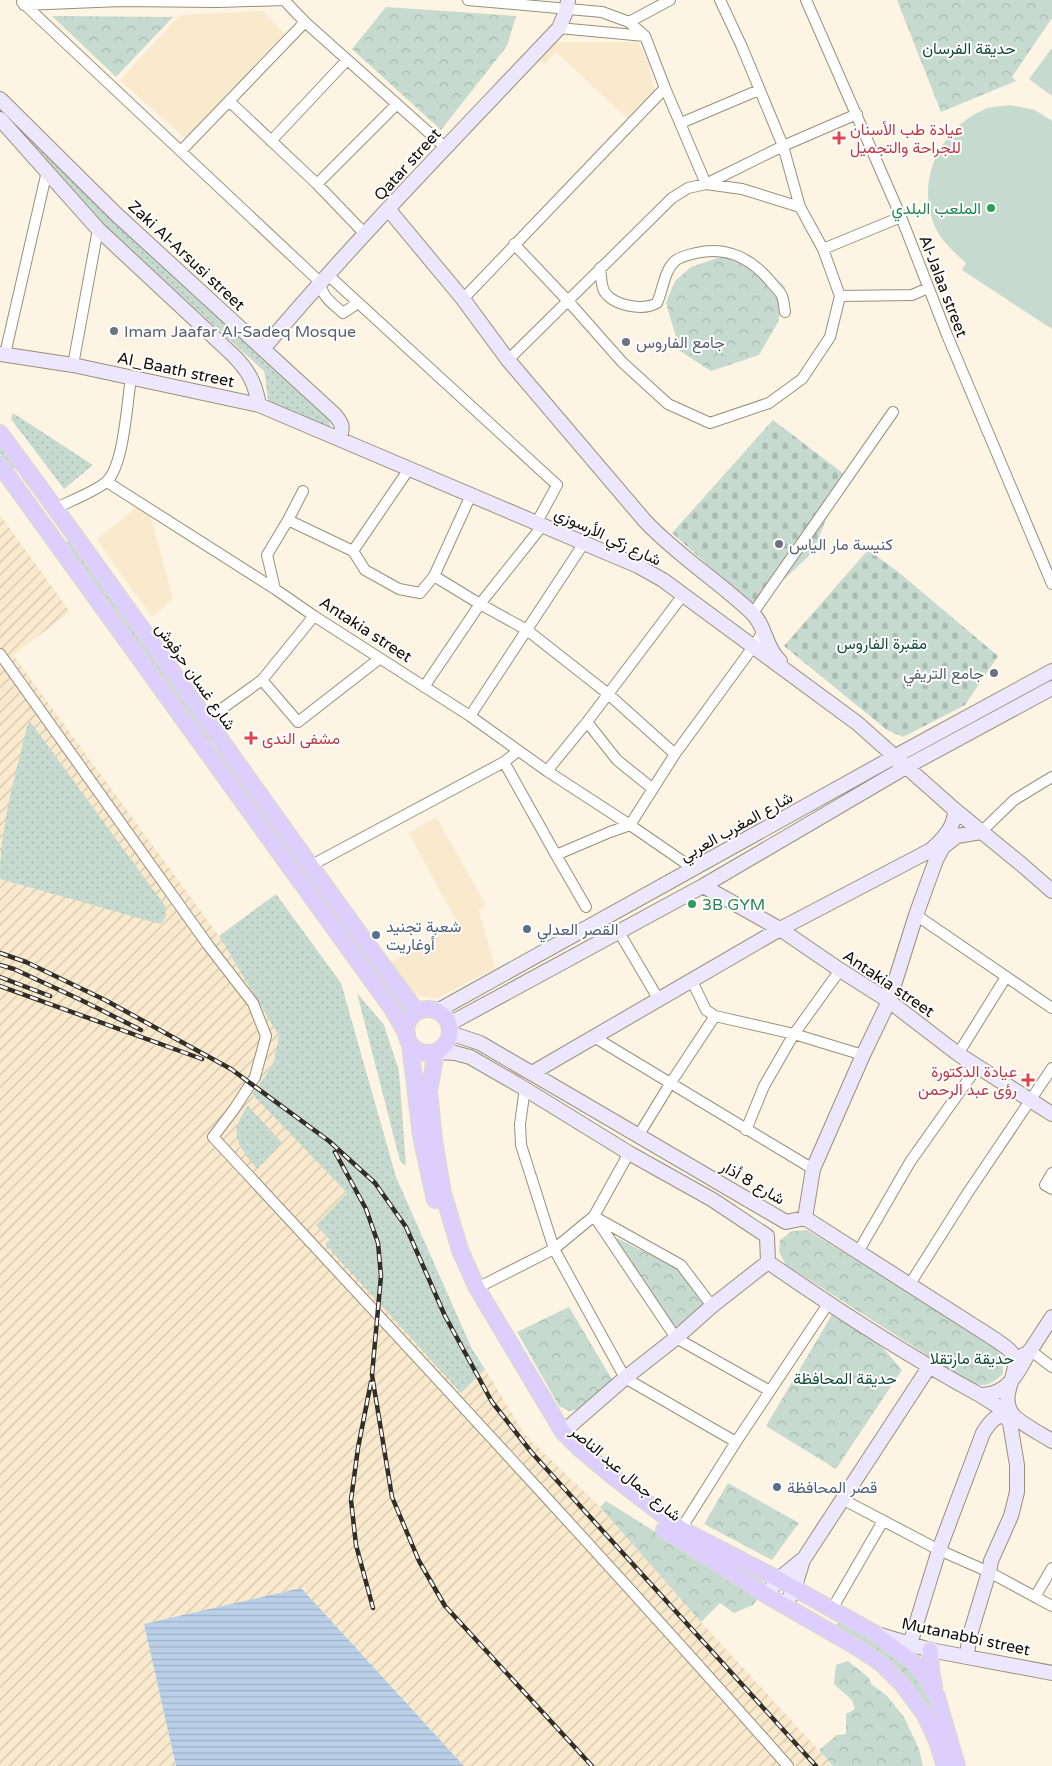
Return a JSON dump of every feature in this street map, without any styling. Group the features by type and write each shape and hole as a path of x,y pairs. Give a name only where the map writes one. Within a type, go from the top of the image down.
{"main road":[{"name":"شارع غسان حرفوش","path":"0,433 56,508 310,866 417,1012"},
{"path":"0,466 30,495 52,528 58,531 63,530 66,522"},
{"path":"0,466 390,1007 408,1039 422,1052 436,1052 446,1044 450,1029 446,1018 437,1011 427,1009 417,1012 409,1022 408,1039"},
{"path":"205,750 220,740"},
{"name":"شارع جمال عبد الناصر","path":"408,1039 421,1136 441,1225 453,1258 466,1287 497,1342 556,1438 609,1486 672,1535 768,1596 860,1649 882,1664 914,1699 925,1715 937,1741 945,1766"},
{"name":"شارع جمال عبد الناصر","path":"436,1052 429,1091 434,1140 443,1193 460,1250 477,1288 563,1432 615,1478 681,1530 778,1579 832,1609 874,1633 913,1662 937,1697 957,1766"},
{"path":"930,1650 931,1671 937,1697"}],"street":[{"path":"22,2 284,0 305,22 445,147"},
{"path":"468,0 568,4 602,12 630,22 645,36 706,184"},
{"path":"630,22 670,0"},
{"path":"514,244 622,362 668,404 710,424 769,403 802,379 830,337 840,296 823,249 800,207 783,146 742,47 720,0"},
{"name":"Al-Jalaa street","path":"806,0 901,217 928,288 1052,584"},
{"path":"22,2 181,151 324,279 358,302 557,485 540,524 480,604 424,688"},
{"name":"Qatar street","path":"264,349 324,279 445,147 559,28 568,4"},
{"path":"181,151 305,22"},
{"path":"559,28 645,36"},
{"path":"271,141 347,60"},
{"path":"463,299 665,88"},
{"path":"681,123 759,90"},
{"name":"Zaki Al-Arsusi street","path":"0,99 116,214 335,415 341,422 342,431 339,438"},
{"path":"229,101 317,184 366,235"},
{"path":"317,184 396,104"},
{"path":"508,360 569,302 600,268 672,198 688,188 706,184 783,146 857,114"},
{"path":"0,120 98,229 246,368 252,380 259,405"},
{"path":"3,354 47,171"},
{"path":"706,184 742,189 800,207"},
{"path":"389,210 463,299 508,360 645,522 662,540 753,613 764,630 770,648 779,659 899,754"},
{"path":"823,249 901,217"},
{"path":"73,365 98,229"},
{"path":"600,268 603,289 608,296 634,307 650,308 657,303 668,269 675,261 684,256 707,251 721,251 738,255 752,262 767,277 782,296 785,312"},
{"path":"324,279 322,292 343,313 358,302"},
{"path":"840,296 912,295 928,288"},
{"path":"233,355 241,344 252,339"},
{"name":"Al_Baath street","path":"3,354 73,365 259,405 339,438"},
{"path":"56,508 107,482 115,470 120,457 131,378"},
{"path":"753,613 893,412"},
{"name":"شارع زكي الأرسوزي","path":"339,438 638,566 663,580 899,754 955,810 1052,891"},
{"path":"353,551 409,469"},
{"name":"Antakia street","path":"107,482 470,716 547,771 694,869"},
{"path":"275,589 266,555 288,520 303,491"},
{"path":"288,520 353,551 365,570 399,589 420,593 434,576 471,495"},
{"path":"470,716 584,543"},
{"path":"434,576 527,630 607,693 675,754"},
{"path":"547,771 587,722 607,693 683,596"},
{"path":"206,720 262,680 314,616"},
{"path":"556,855 630,825 675,754 764,630"},
{"path":"0,654 208,945 253,1004 266,1036 255,1077 236,1108 213,1137 372,1307 788,1766"},
{"path":"262,680 298,722 379,658"},
{"name":"شارع المغرب العربي","path":"437,1011 899,754 1052,672"},
{"name":"شارع المغرب العربي","path":"450,1029 468,1013 703,886 910,765 1052,688"},
{"path":"587,722 617,760 653,789"},
{"path":"310,866 504,762 518,751"},
{"path":"504,762 586,908"},
{"path":"1030,1350 1028,1354 1024,1355 1013,1354 996,1340 910,1284 804,1218 813,1169 863,1055 889,1002 916,915 936,860 943,847 958,836 981,832 1014,800 1051,779"},
{"path":"532,1073 780,929 931,850 951,828 955,818 955,810"},
{"path":"906,864 919,866 930,877"},
{"name":"Antakia street","path":"703,886 780,929 889,1002 958,1054 1052,1114"},
{"path":"916,915 1052,1008"},
{"path":"619,932 659,1000"},
{"path":"746,1130 764,1086 794,1034 840,970"},
{"path":"958,1054 1006,977"},
{"path":"692,981 706,1010 715,1016 794,1034 863,1055"},
{"path":"468,1013 467,1031 480,1042"},
{"path":"638,1136 715,1016"},
{"name":"شارع 8 أذار","path":"450,1029 480,1042 786,1222 804,1218"},
{"path":"594,1037 813,1169"},
{"path":"436,1052 454,1052 470,1057 525,1088 630,1153 713,1200 767,1236"},
{"path":"858,1252 910,1162 978,1066"},
{"path":"910,1284 967,1194 1052,1068"},
{"path":"525,1088 520,1124 521,1145 554,1249 625,1378 736,1442"},
{"path":"477,1288 554,1249 594,1216 630,1153"},
{"path":"1052,1173 1045,1184 1052,1189"},
{"path":"594,1216 681,1265 712,1306"},
{"path":"594,1216 676,1338 770,1391"},
{"path":"768,1262 767,1236 776,1226 786,1222"},
{"path":"563,1432 625,1378 768,1262"},
{"path":"768,1262 828,1304 929,1367 980,1395 1052,1441"},
{"path":"681,1530 736,1442 828,1304"},
{"path":"980,1395 998,1393 1005,1388 1052,1317"},
{"path":"1030,1350 1052,1367"},
{"path":"967,1656 969,1638 991,1561 1011,1516 1017,1492 1017,1465 1007,1400 1015,1365 1013,1354"},
{"path":"784,1605 791,1598 803,1560 929,1367"},
{"path":"910,1644 938,1550 983,1433 997,1416 1009,1415"},
{"path":"842,1499 938,1550 989,1572 1052,1606"},
{"path":"832,1609 883,1520"},
{"path":"768,1596 772,1586 778,1579 803,1560"},
{"path":"1035,1597 1052,1568"},
{"name":"Mutanabbi street","path":"874,1633 930,1650 1052,1672"}],"shaded area":[{"path":"263,11 288,37 186,139 120,80 180,15"},
{"path":"554,42 638,42 649,65 655,95 630,121 556,52 545,64 539,60"},
{"path":"135,508 150,515 173,599 152,617 97,540"},
{"path":"0,515 70,612 13,655 219,936 279,1036 274,1061 252,1094 347,1193 316,1225 330,1240 326,1244 461,1393 485,1369 524,1434 600,1507 701,1622 833,1766 464,1766 301,1588 144,1624 176,1766 0,1766"},
{"path":"436,817 486,905 479,911 495,968 438,998 431,998 413,995 391,962 458,924 409,833"}],"green space":[{"name":"حديقة الفرسان","path":"897,0 1052,0 1052,18 1012,77 1016,81 941,112"},
{"path":"386,7 516,16 507,46 441,130 352,49"},
{"path":"52,16 173,17 116,77"},
{"path":"1052,48 1052,96 1029,79"},
{"name":"الملعب البلدي","path":"1009,105 1035,110 1052,121 1052,329 962,270 966,263 939,234 933,222 929,205 928,188 936,156 955,129 968,118 986,109"},
{"path":"0,106 329,417 331,428 269,404 264,371 106,227 0,116"},
{"path":"723,256 758,261 785,287 778,322 759,355 711,371 680,351 666,303 675,281 691,267"},
{"path":"13,413 93,465 64,489 11,419"},
{"path":"773,420 844,474 813,552 755,607 672,533"},
{"path":"0,442 53,519 15,468 10,468 0,454"},
{"path":"68,541 71,542 210,737 206,741 65,544"},
{"name":"مقبرة الفاروس","path":"868,550 897,571 998,656 965,705 903,737 887,730 784,646"},
{"path":"29,720 165,906 166,916 160,924 0,879 6,819"},
{"path":"221,752 406,1012 402,1014 215,753"},
{"path":"276,894 341,983 396,1177 472,1349 485,1369 461,1393 325,1244 330,1240 316,1225 347,1193 252,1094 274,1061 279,1036 219,936"},
{"path":"357,993 384,1025 399,1071 406,1166 400,1161"},
{"path":"248,1106 282,1143 257,1169 240,1146 237,1132 238,1125"},
{"name":"حديقة مارتقلا","path":"807,1230 995,1346 1003,1358 1003,1374 989,1384 972,1384 786,1265 779,1252 780,1240 792,1231"},
{"path":"615,1237 678,1269 705,1306 674,1328"},
{"path":"569,1307 613,1381 584,1408 569,1411 559,1406 517,1332"},
{"name":"حديقة المحافظة","path":"833,1313 883,1348 902,1370 836,1469 766,1426"},
{"path":"728,1483 799,1523 772,1560 704,1524"},
{"path":"606,1501 759,1597 753,1605 734,1613 720,1603 701,1622 600,1507"},
{"path":"839,1620 895,1653 926,1688 949,1756 927,1710 835,1628"},
{"path":"848,1661 869,1678 871,1684 887,1696 904,1717 919,1749 923,1766 833,1766 819,1750 837,1735 846,1734 846,1714 855,1709 852,1700 834,1684 836,1665"}],"water":[{"path":"301,1588 464,1766 176,1766 144,1624"}],"railway":[{"path":"0,953 26,962 105,1000 231,1069 329,1141 375,1183 406,1227 445,1316 492,1402 532,1453 816,1766"},
{"path":"0,965 14,969 141,1030"},
{"path":"0,977 50,996"},
{"path":"0,986 202,1059"},
{"path":"335,1152 366,1209 378,1243 381,1276 372,1375 392,1497 419,1561 445,1606 592,1766"},
{"path":"371,1382 358,1448 351,1500 356,1545 373,1608"}],"place":[{"name":"عيادة طب الأسنان للجراحة والتجميل","path":"839,138"},
{"name":"الملعب البلدي","path":"991,208"},
{"name":"Imam Jaafar Al-Sadeq Mosque","path":"114,331"},
{"name":"جامع الفاروس","path":"626,342"},
{"name":"كنيسة مار الياس","path":"779,544"},
{"name":"جامع التريفي","path":"994,673"},
{"name":"مشفى الندى","path":"251,738"},
{"name":"3B GYM","path":"692,904"},
{"name":"القصر العدلي","path":"527,929"},
{"name":"شعبة تجنيد أوغاريت","path":"376,935"},
{"name":"عيادة الدكتورة رؤى عبد الرحمن","path":"1028,1080"},
{"name":"قصر المحافظة","path":"777,1487"}]}
